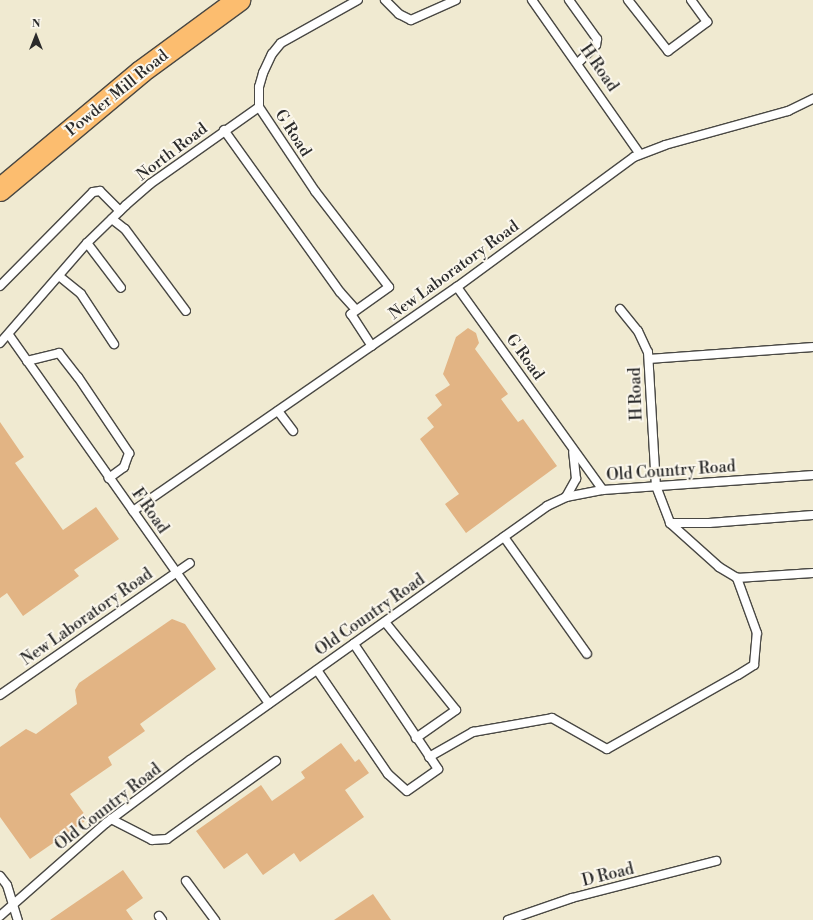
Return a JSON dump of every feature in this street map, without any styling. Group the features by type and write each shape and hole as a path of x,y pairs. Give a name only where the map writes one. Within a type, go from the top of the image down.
{"highway":[{"name":"Powder Mill Road","path":"0,190 141,72 239,0"}],"lane":[{"path":"259,107 259,87 263,73 281,43 358,0"},
{"path":"385,0 399,14 411,20 456,0"},
{"name":"H Road","path":"532,0 578,63 640,154"},
{"path":"569,0 597,39 596,45 578,63"},
{"path":"628,0 668,51 707,22 691,0"},
{"name":"New Laboratory Road","path":"133,511 457,287 640,154 665,145 780,113 813,99"},
{"name":"North Road","path":"0,343 9,335 87,243 120,211 150,184 224,130 259,107"},
{"name":"G Road","path":"259,107 314,191 333,213 390,287 356,310"},
{"path":"224,130 340,292 356,310 351,314 372,346"},
{"path":"0,286 93,192 100,191 120,211"},
{"path":"112,219 125,229 186,311"},
{"path":"87,243 121,288"},
{"path":"59,276 81,294 114,344"},
{"name":"G Road","path":"457,287 603,490"},
{"name":"H Road","path":"620,309 638,331 648,352 656,486 670,523"},
{"name":"F Road","path":"9,335 269,704"},
{"path":"649,358 813,347"},
{"path":"27,361 59,353 78,377 129,453 124,467 109,478"},
{"path":"278,411 293,432"},
{"path":"566,497 576,479 575,455 570,444"},
{"name":"Old Country Road","path":"0,916 14,907 63,858 111,819 269,704 547,506 566,497 603,490 813,475"},
{"path":"670,523 709,523 813,515"},
{"path":"670,523 719,567 737,578 813,574"},
{"path":"504,537 587,654"},
{"name":"New Laboratory Road","path":"0,694 190,563"},
{"path":"429,757 473,732 552,718 607,749 738,675 754,665 757,633 737,578"},
{"path":"385,622 456,710 416,738"},
{"path":"317,670 388,774 407,791 438,769 354,644"},
{"path":"111,819 152,840 167,839 276,761"},
{"name":"D Road","path":"509,920 572,898 716,861"},
{"path":"0,876 7,885 18,920"},
{"path":"186,881 215,920"}],"building":[{"path":"468,328 476,333 479,343 475,349 508,394 501,399 518,422 523,419 557,466 466,533 445,504 459,494 420,439 434,427 427,418 442,405 435,395 450,385 443,374 456,337"},
{"path":"0,422 24,457 15,463 63,530 96,507 119,539 74,570 79,576 23,616 7,593 0,598"},
{"path":"172,619 185,624 216,669 140,724 145,731 108,757 112,765 70,794 88,819 30,859 0,817 0,747 26,729 36,734 77,704 75,690 79,683"},
{"path":"341,743 355,762 359,759 369,773 345,790 364,817 300,862 294,853 263,875 247,853 224,869 196,831 261,785 272,801 305,778 301,772"},
{"path":"123,870 143,898 126,910 133,920 50,920"},
{"path":"373,894 391,920 334,920"}]}
